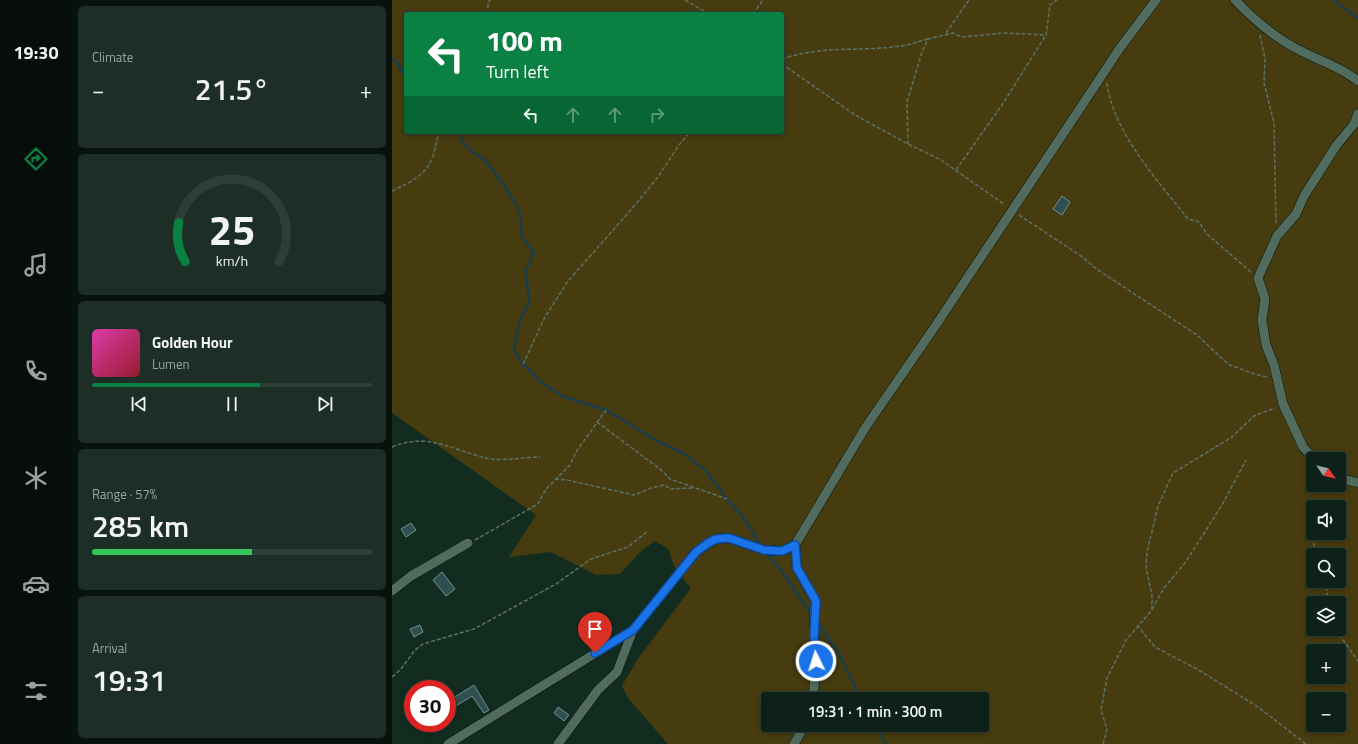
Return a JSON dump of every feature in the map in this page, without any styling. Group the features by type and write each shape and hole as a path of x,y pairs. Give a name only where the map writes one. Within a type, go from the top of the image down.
{"street":[{"path":"558,744 598,690 617,672 633,630 696,552 716,539 729,538 764,550 782,551 795,545 865,428 932,331 1011,210 1105,71 1156,0"},
{"path":"1235,0 1256,22 1301,51 1351,75 1358,81"},
{"path":"1308,452 1303,446 1283,404 1278,379 1266,345 1262,320 1265,299 1258,278 1277,236 1296,214 1304,196 1336,146 1354,124 1358,114"},
{"path":"1346,480 1358,483"},
{"path":"392,591 411,576 468,543"},
{"path":"795,545 797,568 816,601 814,636 817,652 814,692"},
{"path":"448,744 633,630"},
{"path":"794,744 802,732"}],"path":[{"path":"488,12 488,3 490,0"},
{"path":"685,0 706,12"},
{"path":"755,12 763,0"},
{"path":"946,33 968,0"},
{"path":"956,170 1004,102 1046,35 1050,5 1057,0"},
{"path":"1256,22 1265,59 1264,83 1274,123 1277,236"},
{"path":"784,58 800,53 835,49 902,46 946,33 953,33 961,37 1004,33 1046,35"},
{"path":"908,144 907,102 922,52 928,39"},
{"path":"784,65 855,115 941,160 956,170 980,189 1081,256 1098,270 1197,335 1228,364 1251,373 1278,379"},
{"path":"1105,71 1109,100 1134,150 1188,219 1199,222 1207,234 1227,250 1242,266 1258,278"},
{"path":"392,191 425,172 430,163 435,141 439,134"},
{"path":"523,364 546,317 568,281 658,177 679,145 688,134"},
{"path":"1152,610 1152,596 1146,567 1147,552 1158,506 1173,473 1232,436 1254,416 1283,404"},
{"path":"468,543 538,504 546,489 570,465 576,452 606,410"},
{"path":"597,422 660,468 670,479 727,499"},
{"path":"392,447 418,441 443,443 468,453 492,459 540,457"},
{"path":"1103,744 1107,729 1102,710 1107,678 1126,640 1137,625 1152,610 1164,588 1185,563 1222,505 1246,460"},
{"path":"555,479 567,480 634,495 651,488 664,485 671,489 694,488"},
{"path":"392,677 402,669 415,650 423,644 474,629 556,584 591,559 628,547 648,531"},
{"path":"1137,625 1155,647 1204,673 1258,707 1306,744"},
{"path":"1340,636 1358,660"}],"shaded area":[{"path":"392,0 1358,0 1358,744 668,744 628,698 622,686 637,660 691,588 676,571 668,549 655,541 641,551 620,574 596,575 551,552 509,557 536,515 392,413"}],"building":[{"path":"1062,196 1070,202 1062,215 1053,209"},
{"path":"411,523 416,530 406,537 401,529"},
{"path":"442,572 455,589 446,596 433,580"},
{"path":"420,625 423,632 414,637 410,629"},
{"path":"474,685 489,710 484,713 472,696 456,706 456,696"},
{"path":"558,707 569,715 564,721 554,713"}],"waterway":[{"path":"1333,0 1358,18"},
{"path":"392,59 396,61 404,75"},
{"path":"460,134 460,139 471,151 486,161 508,191 520,213 522,236 534,253 526,271 529,303 519,323 514,350 523,364 542,383 562,396 606,410 659,442 683,453 706,471 743,517 762,547"},
{"path":"766,552 781,570 811,614"},
{"path":"817,621 839,654 858,692"},
{"path":"879,732 885,744"}],"route":[{"path":"595,653 633,630 696,552 716,539 729,538 764,550 782,551 795,545 797,568 816,601 814,636 817,652 816,661"}]}
